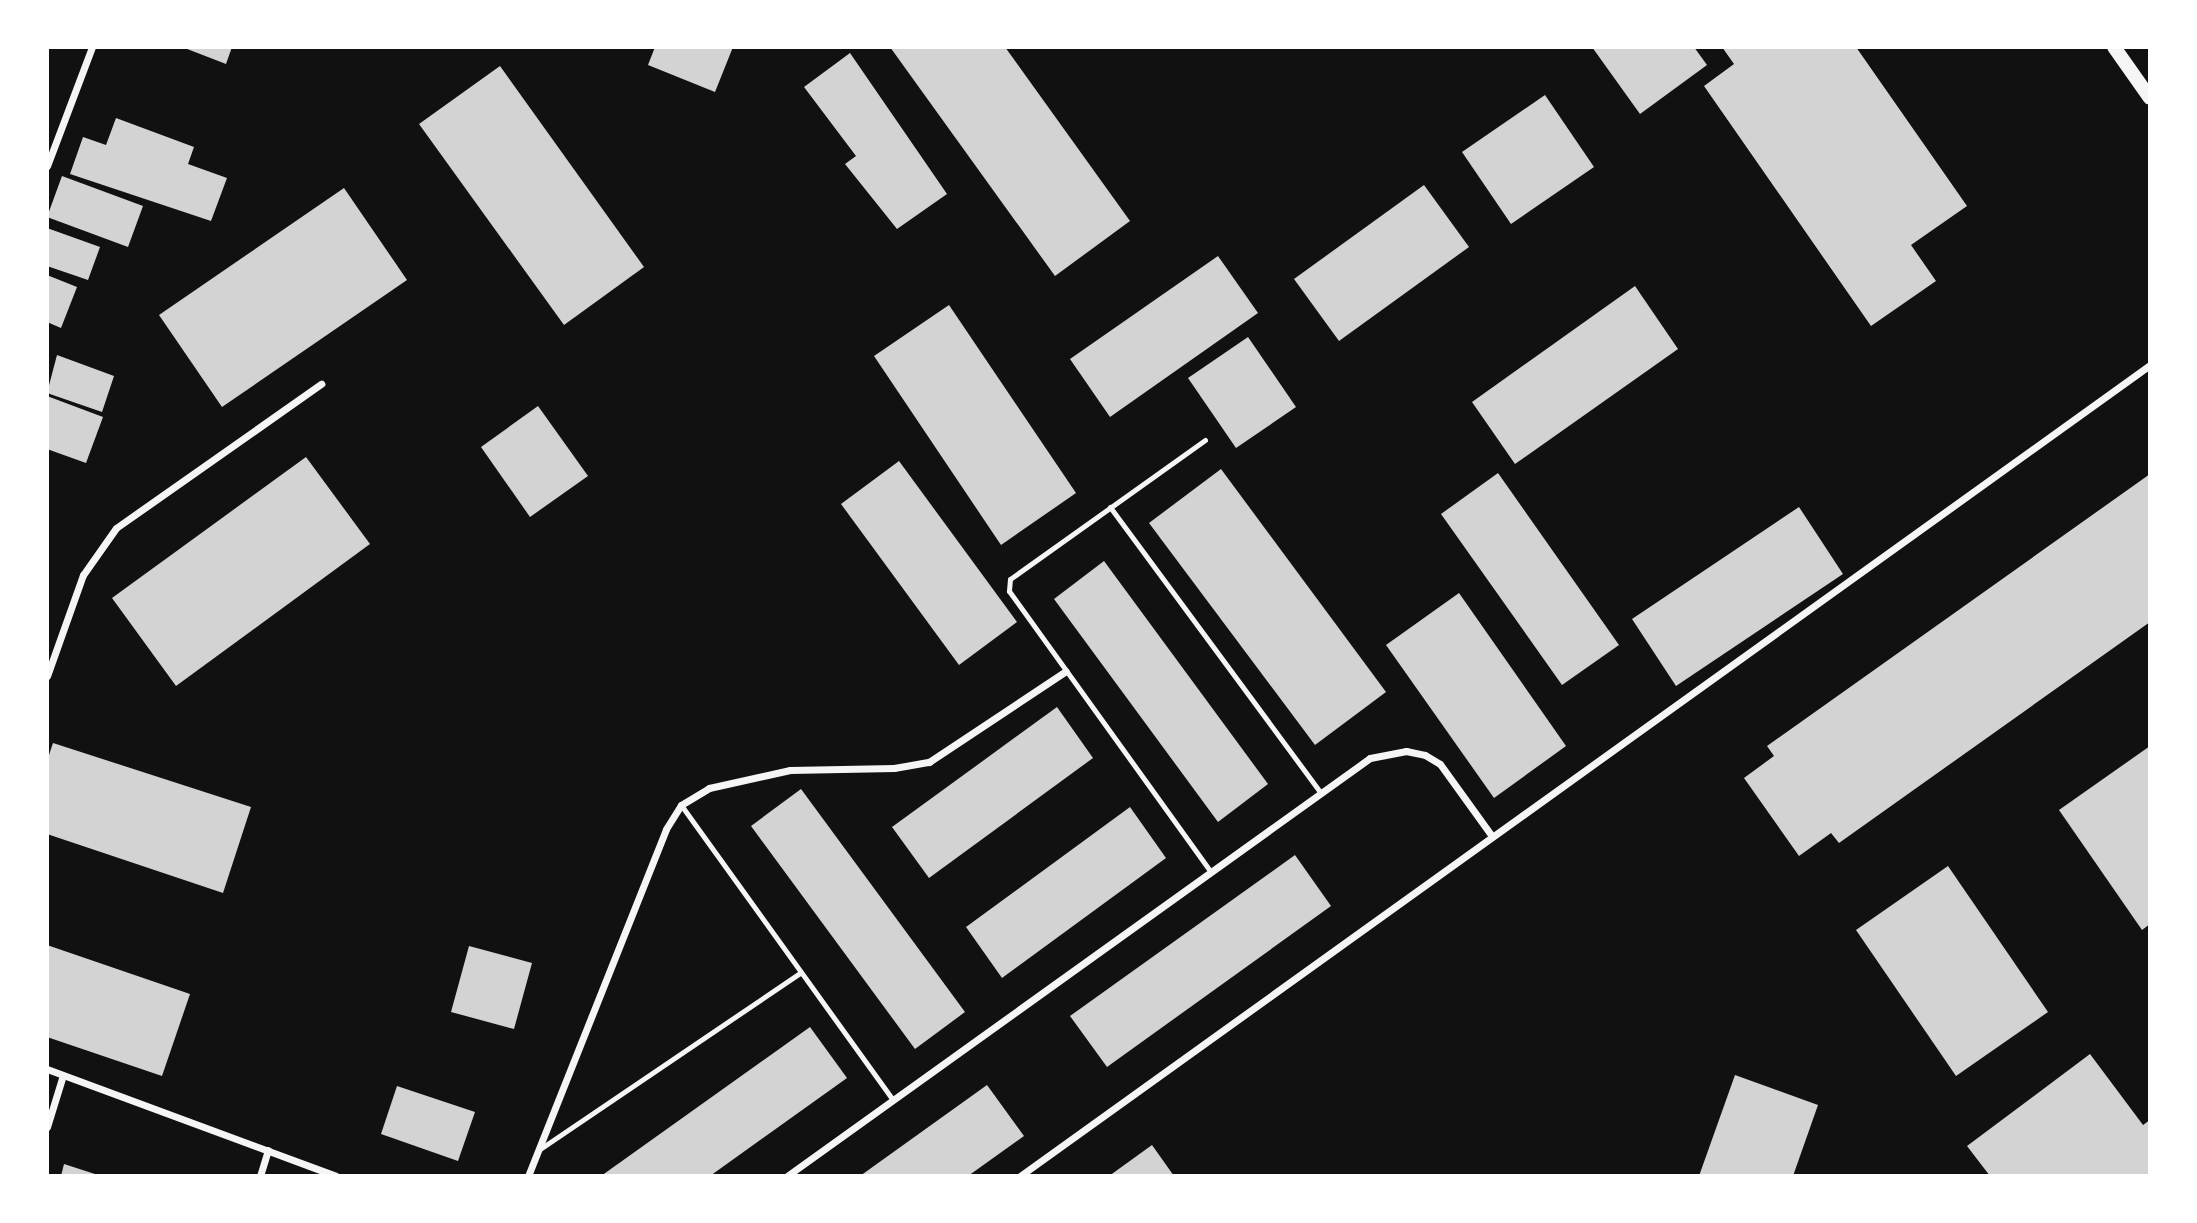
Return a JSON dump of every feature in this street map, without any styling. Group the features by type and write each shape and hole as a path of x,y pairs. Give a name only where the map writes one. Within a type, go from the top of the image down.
{"main road":[{"path":"2113,47 2150,98"}],"street":[{"path":"47,166 92,47"},
{"path":"1020,1176 2150,365"},
{"path":"47,676 83,575 116,528 321,384"},
{"path":"528,1176 666,829 681,805 709,788 790,770 894,768 929,762 1066,671"},
{"path":"787,1176 1370,758 1387,752 1425,755 1440,764 1492,836"},
{"path":"47,1069 336,1176"},
{"path":"47,1127 63,1075"},
{"path":"260,1176 268,1150"}],"lane":[{"path":"1205,440 1010,579 1009,591 1211,872"},
{"path":"1110,508 1321,793"},
{"path":"681,805 893,1100"},
{"path":"539,1150 801,972"}],"building":[{"path":"182,47 232,47 226,64"},
{"path":"655,47 733,47 715,92 648,65"},
{"path":"890,47 1005,47 1130,221 1055,276"},
{"path":"1592,47 1694,47 1707,65 1640,114"},
{"path":"1722,47 1856,47 1967,206 1911,245 1936,281 1871,326 1704,86 1734,64"},
{"path":"850,53 947,194 897,229 845,164 856,156 804,87"},
{"path":"500,66 644,267 564,325 419,124"},
{"path":"1545,95 1594,167 1511,224 1462,152"},
{"path":"116,118 194,147 188,164 227,178 211,221 70,174 83,137 106,145"},
{"path":"62,176 143,206 128,247 47,217"},
{"path":"1424,185 1469,247 1339,341 1294,279"},
{"path":"344,188 407,280 222,407 159,315"},
{"path":"47,228 100,247 88,280 47,266"},
{"path":"1218,256 1258,313 1110,417 1070,359"},
{"path":"47,275 77,287 61,328 47,322"},
{"path":"1635,286 1678,349 1515,464 1472,402"},
{"path":"949,305 1076,493 1001,545 874,356"},
{"path":"1248,337 1296,407 1236,448 1188,378"},
{"path":"57,355 114,376 102,412 47,393"},
{"path":"47,396 103,417 86,463 47,449"},
{"path":"538,406 588,476 530,517 481,447"},
{"path":"306,457 370,544 176,686 112,598"},
{"path":"899,461 1017,622 959,665 841,504"},
{"path":"1221,469 1386,692 1315,745 1149,523"},
{"path":"1498,473 1619,645 1562,685 1441,514"},
{"path":"2150,474 2150,622 1839,843 1831,833 1799,856 1744,778 1774,756 1767,746"},
{"path":"1799,507 1843,574 1676,686 1632,619"},
{"path":"1104,561 1268,784 1218,822 1054,599"},
{"path":"1459,593 1566,746 1494,798 1386,645"},
{"path":"1057,707 1093,758 929,878 892,827"},
{"path":"53,743 251,807 223,893 47,834 47,761"},
{"path":"2150,746 2150,924 2142,930 2059,810"},
{"path":"801,789 965,1012 915,1049 751,826"},
{"path":"1130,807 1166,858 1002,978 966,927"},
{"path":"1295,855 1331,906 1107,1067 1070,1016"},
{"path":"1948,866 2048,1012 1956,1076 1856,930"},
{"path":"47,945 190,994 162,1076 47,1037"},
{"path":"469,946 532,963 514,1029 451,1012"},
{"path":"810,1027 847,1078 710,1176 601,1176"},
{"path":"2090,1054 2143,1125 2150,1120 2150,1176 1990,1176 1967,1146"},
{"path":"1735,1075 1818,1105 1793,1176 1699,1176"},
{"path":"987,1085 1024,1136 968,1176 860,1176"},
{"path":"397,1086 475,1112 458,1161 381,1134"},
{"path":"1152,1145 1174,1176 1109,1176"},
{"path":"64,1164 98,1175 98,1176 61,1176"}]}
